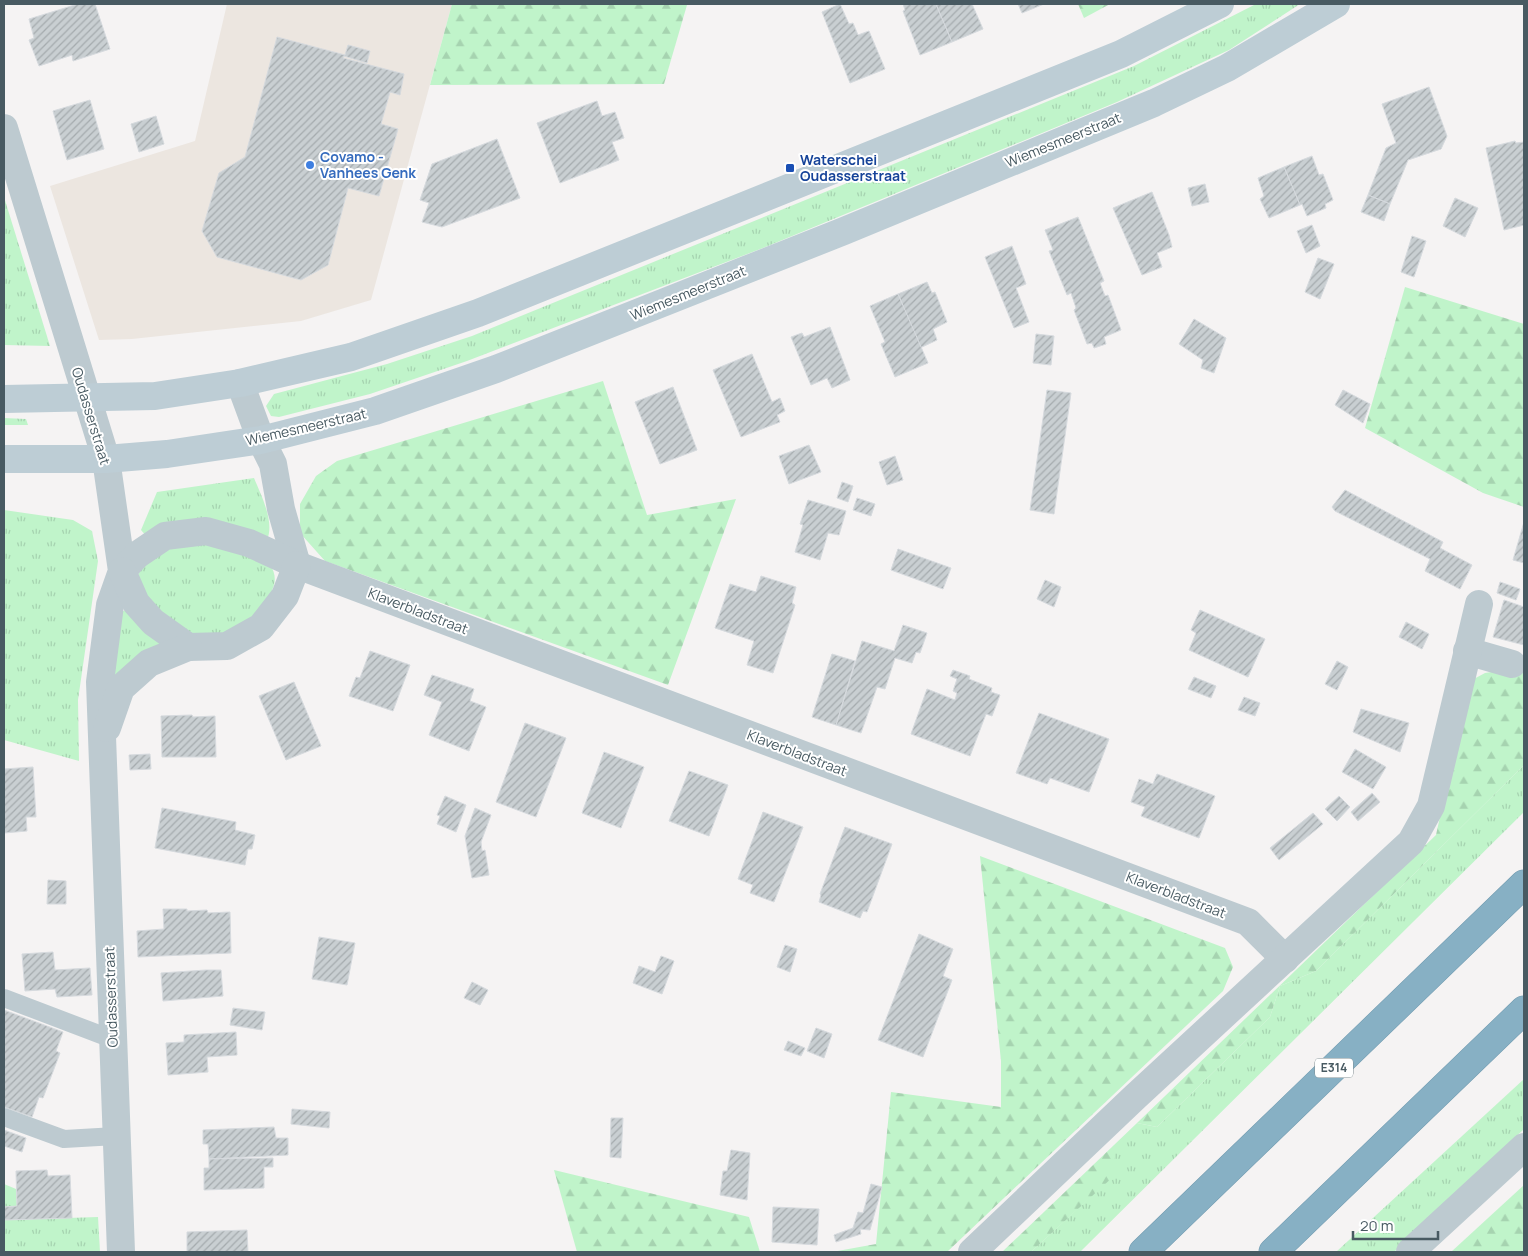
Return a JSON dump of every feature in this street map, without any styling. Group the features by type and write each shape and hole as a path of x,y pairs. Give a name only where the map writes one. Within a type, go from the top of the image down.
{"highway":[{"name":"E314","path":"1143,1252 1524,884"},
{"path":"1273,1252 1524,1010"}],"main road":[{"path":"4,399 89,399 156,396 240,383 351,357 478,314 1121,54 1220,4"},
{"name":"Wiemesmeerstraat","path":"4,459 106,459 167,454 261,440 375,411 496,369 844,231 1154,103 1227,68 1336,4"}],"street":[{"name":"Oudasserstraat","path":"4,128 78,374 89,399 106,459 122,571 110,605 100,682 121,1252"},
{"path":"122,571 136,603 153,622 188,647 227,646 261,627 285,596 297,565 281,509 273,464 261,440 240,383"},
{"name":"Klaverbladstraat","path":"122,571 137,555 165,536 206,532 248,543 297,565 1248,922 1285,959"},
{"path":"972,1252 1135,1097 1411,842 1431,806 1479,604"},
{"name":"Oudasserstraat","path":"102,741 121,688 149,663 188,647"},
{"path":"1467,652 1512,664"},
{"path":"1410,1252 1524,1147"}],"lane":[{"path":"4,998 112,1039"},
{"path":"4,1117 64,1138 116,1136"}],"shaded area":[{"path":"227,4 452,4 371,300 301,321 132,339 99,340 50,186 195,141"}],"green space":[{"path":"452,4 687,5 664,84 430,85"},
{"path":"1078,4 1110,4 1084,18"},
{"path":"1256,4 1300,4 1229,50 1117,102 763,248 467,361 370,394 279,417 271,416 266,406 274,394 387,364 472,336 1134,66"},
{"path":"4,197 50,346 4,345"},
{"path":"1405,287 1524,324 1524,507 1483,493 1365,428"},
{"path":"603,381 647,515 736,499 668,685 325,561 300,533 300,504 316,476 337,461"},
{"path":"4,418 26,419 28,425 4,425"},
{"path":"254,478 268,517 269,533 267,540 147,537 141,530 157,492"},
{"path":"4,510 73,520 92,531 98,561 78,700 79,761 4,740"},
{"path":"189,543 210,544 270,564 275,578 272,590 259,613 247,624 218,636 202,636 186,634 171,628 154,616 137,578 141,569 146,562 158,553"},
{"path":"126,610 160,642 161,647 117,680 111,676 121,612"},
{"path":"1524,659 1524,765 1316,971 1280,986 1270,1017 1157,1127 1137,1123 1436,835 1470,681 1485,673 1504,670"},
{"path":"1524,765 1524,812 1080,1252 1031,1252 1113,1176 1114,1145 1137,1123 1157,1127 1270,1017 1280,986 1316,971"},
{"path":"980,856 1225,948 1233,967 1223,991 947,1252 832,1252 876,1244 891,1092 1001,1107 1001,1061"},
{"path":"1524,1079 1524,1129 1394,1252 1336,1252"},
{"path":"1114,1145 1114,1176 1031,1252 1002,1252"},
{"path":"554,1170 749,1217 760,1252 577,1252"},
{"path":"4,1184 16,1189 17,1206 4,1207"},
{"path":"1524,1185 1524,1252 1451,1252"},
{"path":"98,1217 100,1252 4,1252 4,1220"}],"building":[{"path":"78,4 95,4 110,49 73,61 72,55 39,66 29,40 34,38 29,19"},
{"path":"840,4 849,24 853,23 858,35 869,31 885,69 850,83 822,12"},
{"path":"903,4 936,4 952,42 920,55 903,11 905,10"},
{"path":"936,4 972,4 983,29 952,42"},
{"path":"1018,4 1044,4 1022,13"},
{"name":"Covamo - Vanhees Genk","path":"277,37 345,55 348,45 370,51 367,63 344,56 343,58 404,74 400,95 390,92 381,124 398,129 379,196 348,188 328,265 301,280 217,257 202,231 219,173 245,157"},
{"path":"1429,87 1447,136 1441,149 1408,160 1390,204 1368,195 1386,148 1396,143 1382,104"},
{"path":"90,100 104,149 67,160 53,111"},
{"path":"597,101 602,116 615,112 624,138 612,142 619,160 560,183 537,123"},
{"path":"156,116 164,144 139,152 131,124"},
{"path":"497,139 520,198 442,227 422,222 429,203 420,200 432,164"},
{"path":"1515,141 1516,143 1524,142 1524,225 1504,230 1486,148"},
{"path":"1312,156 1319,175 1323,174 1333,200 1325,204 1326,208 1307,216 1302,204 1300,205 1284,167"},
{"path":"1284,167 1300,205 1269,218 1260,199 1264,196 1258,178"},
{"path":"1205,184 1209,202 1192,206 1188,188"},
{"path":"1152,192 1172,247 1157,253 1162,267 1142,275 1113,208"},
{"path":"1368,195 1390,204 1384,221 1361,212"},
{"path":"1455,198 1478,208 1465,237 1443,226"},
{"path":"1078,217 1104,281 1100,283 1105,296 1108,295 1121,330 1104,337 1106,344 1094,348 1092,343 1087,344 1074,310 1076,308 1071,293 1067,295 1049,251 1053,250 1045,230"},
{"path":"1312,225 1320,246 1306,253 1297,231"},
{"path":"1412,236 1426,241 1414,277 1401,272"},
{"path":"1012,246 1026,284 1016,288 1029,322 1014,328 985,257"},
{"path":"1318,258 1334,264 1320,299 1305,292"},
{"path":"927,282 932,293 935,292 947,322 933,329 937,340 920,348 898,294"},
{"path":"898,294 928,363 895,377 881,344 885,342 870,306"},
{"path":"1194,319 1226,338 1214,373 1201,368 1203,360 1179,344"},
{"path":"830,327 850,380 832,388 827,378 811,385 791,337 802,333 804,337"},
{"path":"1036,334 1054,336 1051,365 1033,363"},
{"path":"752,354 772,402 780,398 785,411 777,415 780,422 741,437 713,370"},
{"path":"673,387 697,450 660,464 635,402"},
{"path":"1047,390 1071,393 1054,514 1030,510"},
{"path":"1343,390 1370,404 1363,423 1335,405"},
{"path":"809,445 821,472 789,484 779,456"},
{"path":"895,456 903,480 887,485 879,462"},
{"path":"842,482 853,486 848,502 837,498"},
{"path":"1345,490 1443,542 1440,548 1472,565 1460,589 1425,571 1430,559 1335,511 1332,507"},
{"path":"857,498 875,504 871,516 853,510"},
{"path":"808,500 846,511 839,535 828,533 820,560 795,552 803,525 800,524"},
{"path":"1524,522 1524,563 1513,560"},
{"path":"898,549 951,568 943,589 891,570"},
{"path":"761,576 796,587 792,603 795,605 773,673 747,665 754,641 715,628 730,584 756,592"},
{"path":"1045,580 1061,587 1054,607 1037,599"},
{"path":"1500,582 1520,589 1516,600 1497,593"},
{"path":"1504,600 1524,607 1524,645 1493,637"},
{"path":"1200,610 1265,639 1248,677 1189,650 1196,633 1191,630"},
{"path":"1406,622 1429,634 1422,649 1399,637"},
{"path":"903,625 927,633 920,653 916,652 912,663 895,658 885,689 877,687 861,733 836,725 862,641 894,651"},
{"path":"370,651 410,665 393,711 349,696 356,677 360,678"},
{"path":"832,654 855,661 836,725 812,717"},
{"path":"1337,661 1348,667 1337,690 1325,684"},
{"path":"953,670 970,676 969,679 992,688 991,692 1000,695 992,716 986,714 970,756 911,734 927,689 955,700 957,693 953,691 957,679 950,676"},
{"path":"432,675 474,689 470,701 486,707 469,751 429,735 442,702 424,695"},
{"path":"1194,677 1216,686 1211,698 1188,689"},
{"path":"294,682 321,746 286,760 259,696"},
{"path":"1244,697 1260,703 1255,716 1238,710"},
{"path":"1361,709 1409,723 1400,752 1353,732"},
{"path":"1039,713 1109,739 1089,792 1050,778 1047,784 1016,773"},
{"path":"192,715 193,717 215,716 216,757 162,757 161,716"},
{"path":"525,723 566,738 536,817 496,802"},
{"path":"1355,749 1386,767 1373,789 1342,772"},
{"path":"604,752 644,767 621,828 582,813"},
{"path":"150,754 151,769 130,770 129,755"},
{"path":"33,767 36,817 26,817 27,831 4,833 4,769"},
{"path":"689,771 728,785 709,836 669,821"},
{"path":"1157,774 1215,796 1199,838 1141,816 1145,807 1131,802 1139,779 1153,784"},
{"path":"1372,793 1380,802 1358,821 1351,812"},
{"path":"445,796 466,805 456,832 437,824 440,816 437,815"},
{"path":"1339,796 1350,807 1337,821 1325,809"},
{"path":"162,808 236,822 235,830 255,835 252,849 248,849 245,865 155,848"},
{"path":"475,808 491,815 481,842 482,851 485,850 489,875 472,878 465,836"},
{"path":"763,812 803,827 774,902 750,893 753,885 738,879"},
{"path":"1313,813 1323,824 1279,860 1270,848"},
{"path":"845,827 892,844 867,912 863,911 860,918 819,902 820,894"},
{"path":"48,880 66,881 66,904 47,904"},
{"path":"163,909 207,910 208,913 230,912 231,953 138,957 137,931 164,929"},
{"path":"919,934 953,949 943,976 952,980 923,1057 878,1040"},
{"path":"319,937 355,943 347,985 312,979"},
{"path":"785,945 797,949 790,972 777,967"},
{"path":"53,952 55,970 90,968 92,995 57,997 55,989 25,991 22,954"},
{"path":"661,956 674,961 662,994 633,983 639,966 655,972"},
{"path":"221,970 223,996 163,1001 161,973"},
{"path":"472,982 488,990 480,1005 464,998"},
{"path":"233,1008 265,1012 262,1030 230,1025"},
{"path":"4,1010 63,1032 56,1051 60,1053 43,1098 39,1097 32,1117 4,1107"},
{"path":"816,1028 832,1034 824,1058 807,1051"},
{"path":"236,1032 237,1055 207,1057 208,1072 168,1075 166,1043 184,1042 184,1035"},
{"path":"788,1041 805,1048 801,1056 784,1050"},
{"path":"292,1109 330,1112 329,1128 291,1124"},
{"path":"611,1118 623,1118 621,1158 610,1157"},
{"path":"274,1127 276,1138 288,1138 288,1155 209,1159 208,1144 203,1144 203,1130"},
{"path":"4,1130 26,1138 22,1152 4,1146"},
{"path":"731,1150 750,1153 747,1200 720,1195 723,1171 727,1171"},
{"path":"273,1158 273,1167 264,1167 264,1188 204,1190 204,1168 209,1168 209,1159"},
{"path":"47,1170 48,1176 70,1175 72,1218 4,1220 4,1207 17,1206 16,1171"},
{"path":"871,1184 882,1187 870,1230 860,1229 861,1234 836,1242 834,1235 853,1228 858,1212 863,1213"},
{"path":"773,1207 819,1209 817,1245 772,1242"},
{"path":"247,1230 248,1252 187,1252 187,1232"}],"place":[{"name":"Covamo - Vanhees Genk","path":"310,165"},
{"name":"Waterschei Oudasserstraat","path":"790,168"}]}
